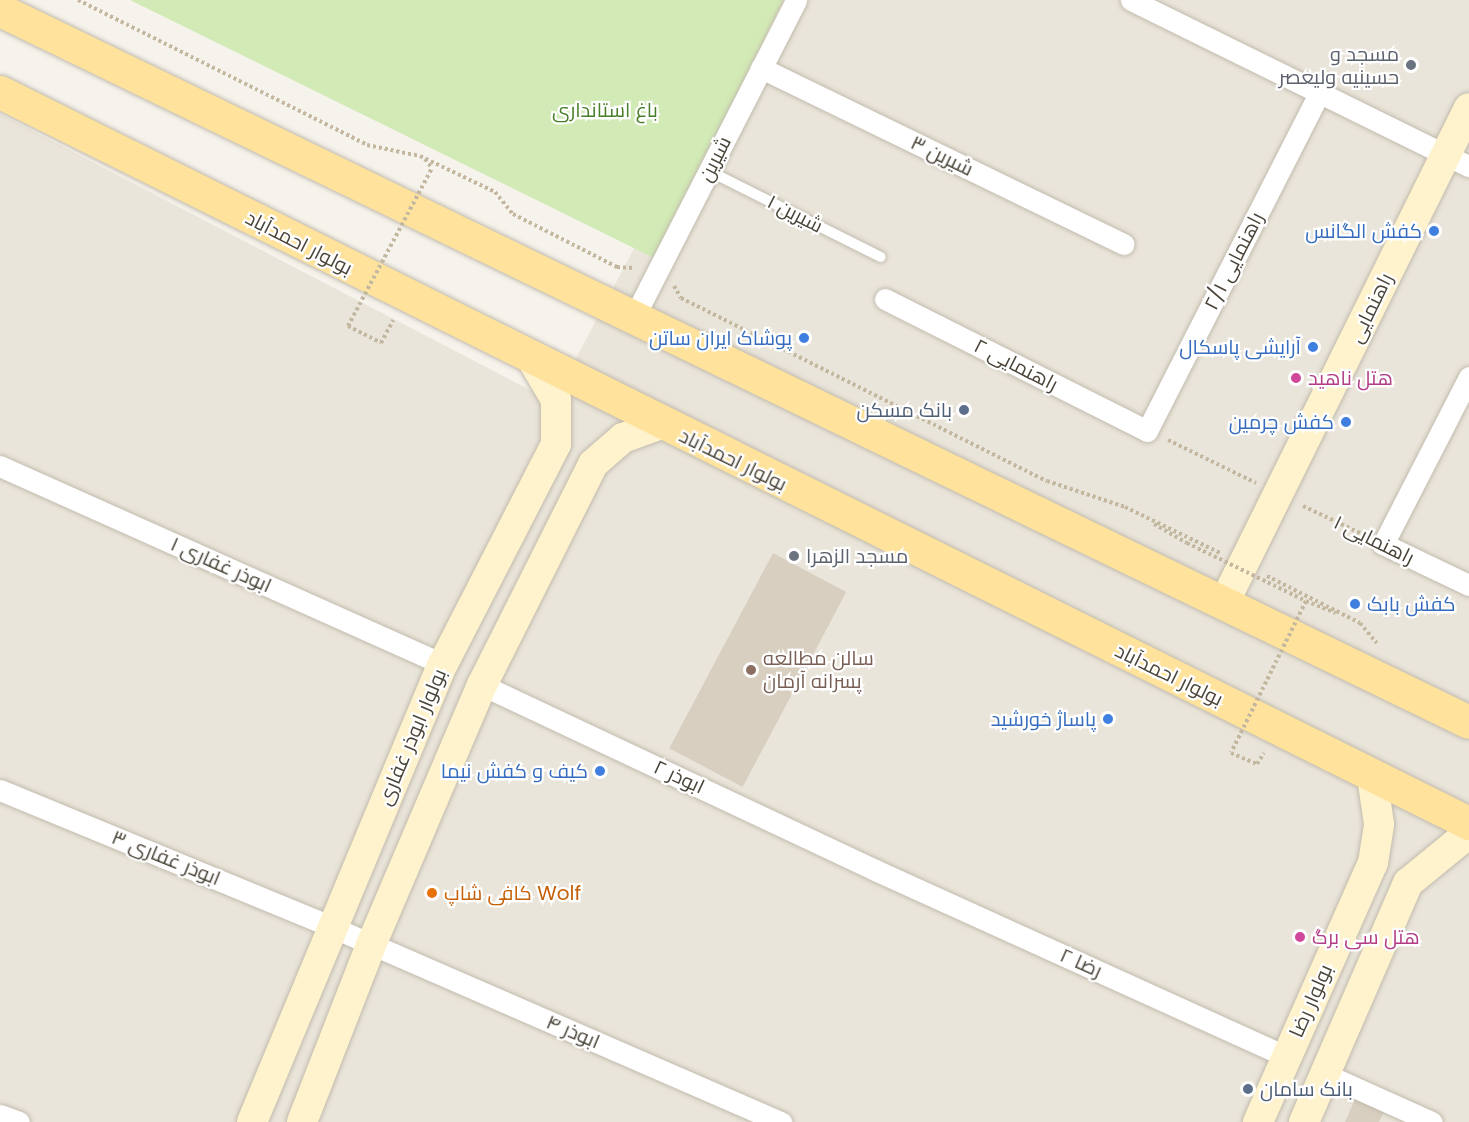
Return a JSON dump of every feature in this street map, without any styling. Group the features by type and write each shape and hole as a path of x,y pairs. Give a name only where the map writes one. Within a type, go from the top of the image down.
{"main road":[{"path":"0,10 1469,722"},
{"name":"بولوار احمدآباد","path":"0,92 661,424 1469,823"}],"street":[{"name":"شیرین","path":"634,317 796,0"},
{"path":"1131,0 1458,160"},
{"name":"شیرین ۳","path":"761,68 1124,244"},
{"name":"راهنمایی ۲/۱","path":"1148,431 1320,92"},
{"name":"راهنمایی","path":"1224,603 1279,494 1458,160 1469,108"},
{"name":"راهنمایی ۲","path":"885,299 1148,431"},
{"name":"بولوار ابوذر غفاری","path":"252,1122 443,664 556,444 556,399 533,360"},
{"path":"1383,544 1469,377"},
{"path":"302,1122 371,945 482,685 593,464 623,438 661,424"},
{"path":"556,444 565,441 584,447 593,464"},
{"name":"ابوذر غفاری ۱","path":"0,466 443,664"},
{"name":"راهنمایی ۱","path":"1383,544 1469,585"},
{"name":"ابوذر ۲","path":"482,685 875,870"},
{"name":"بولوار رضا","path":"1258,1122 1373,863 1379,824 1372,776"},
{"name":"ابوذر غفاری ۳","path":"0,789 371,945"},
{"path":"1304,1122 1408,883 1469,833"},
{"path":"1373,863 1383,858 1402,863 1408,883"},
{"name":"رضا ۲","path":"875,870 1287,1057"},
{"name":"ابوذر ۴","path":"371,945 778,1121"},
{"path":"1324,1074 1432,1122"},
{"path":"0,1115 19,1122"}],"lane":[{"name":"شیرین ۱","path":"709,171 881,257"}],"path":[{"path":"78,0 367,145 424,158 495,192 513,214 607,262 656,275 672,282 681,298 1047,481 1125,507 1243,564 1360,623 1383,651"},
{"path":"381,343 348,326 432,168 424,158"},
{"name":"راهنمایی ۱","path":"1148,431 1383,544"},
{"path":"1125,507 1187,543 1306,601 1360,623"},
{"path":"1257,764 1231,753 1306,601"}],"shaded area":[{"path":"765,0 1469,0 1469,1122 0,1122 0,114 553,402"}],"green space":[{"name":"باغ استانداری","path":"130,0 784,0 654,258"}],"building":[{"name":"سالن مطالعه پسرانه آرمان","path":"773,553 846,592 743,787 669,748"},
{"path":"1355,1099 1384,1112 1379,1122 1345,1122"}],"place":[{"name":"مسجد و حسینیه ولیعصر","path":"1411,65"},
{"name":"کفش الگانس","path":"1434,231"},
{"name":"پوشاک ایران ساتن","path":"804,338"},
{"name":"آرایشی پاسکال","path":"1313,347"},
{"name":"هتل ناهید","path":"1296,378"},
{"name":"بانک مسکن","path":"964,410"},
{"name":"کفش چرمین","path":"1346,422"},
{"name":"مسجد الزهرا","path":"794,556"},
{"name":"کفش بابک","path":"1355,604"},
{"name":"سالن مطالعه پسرانه آرمان","path":"751,670"},
{"name":"پاساژ خورشید","path":"1108,719"},
{"name":"کیف و کفش نیما","path":"600,771"},
{"name":"کافی شاپ Wolf","path":"432,893"},
{"name":"هتل سی برگ","path":"1300,937"},
{"name":"بانک سامان","path":"1248,1089"}]}
